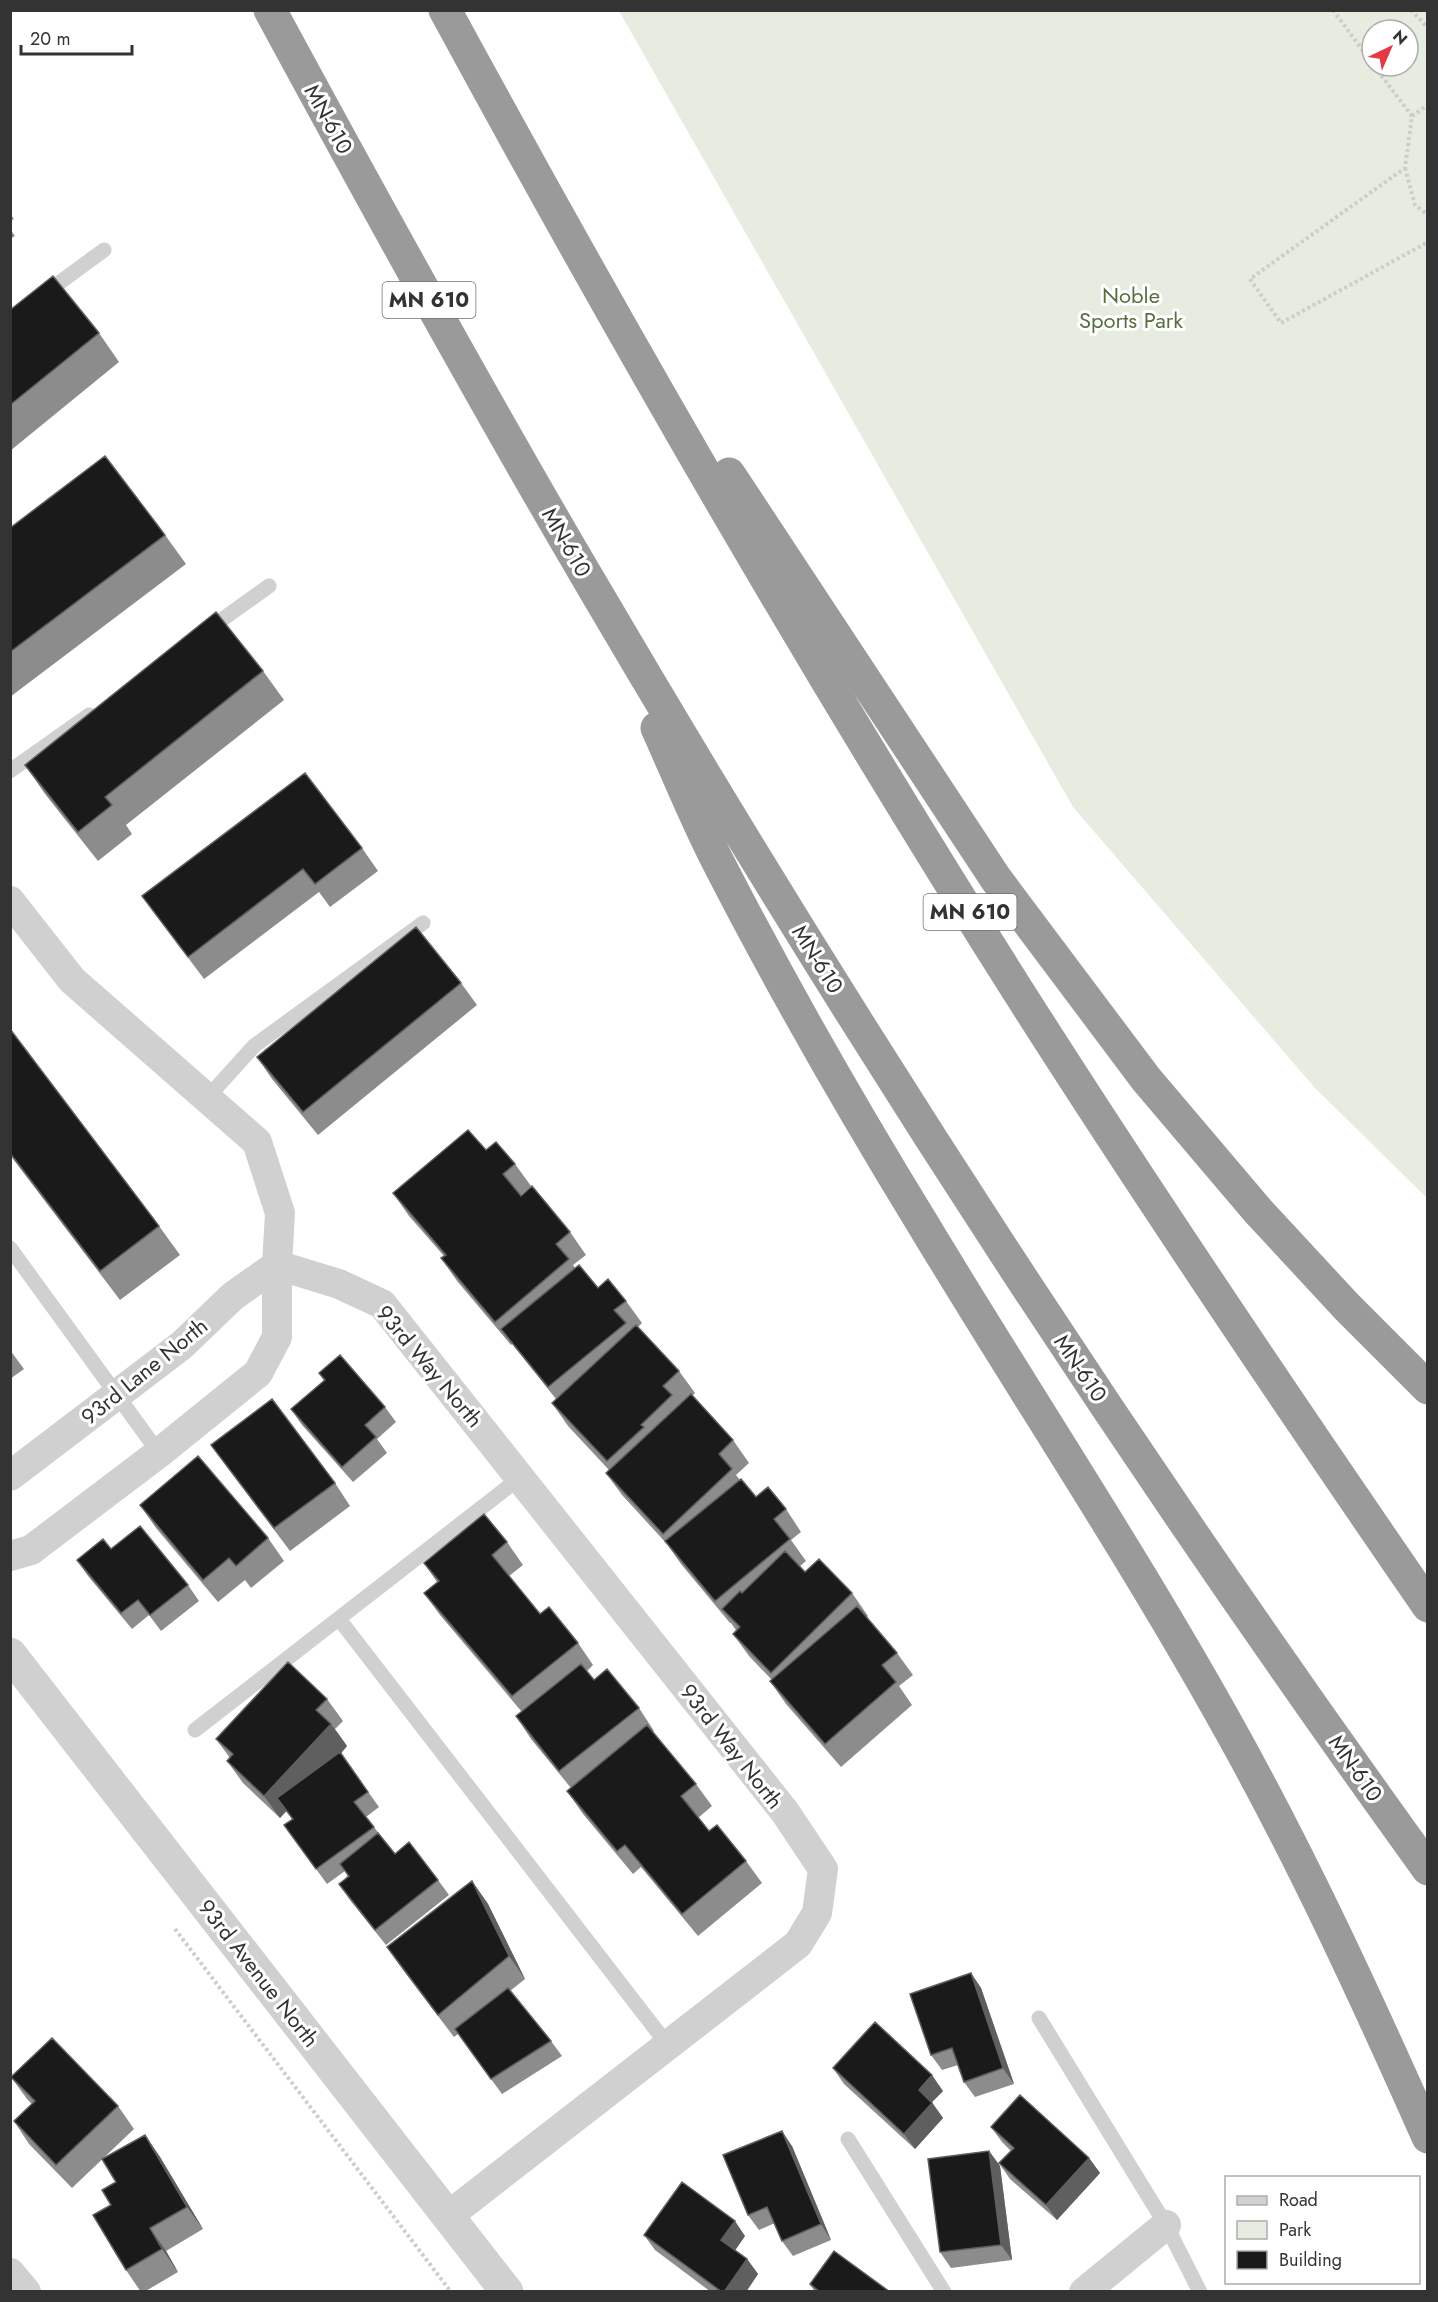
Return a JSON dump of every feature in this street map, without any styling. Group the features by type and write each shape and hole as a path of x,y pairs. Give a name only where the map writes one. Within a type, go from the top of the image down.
{"highway":[{"name":"MN-610","path":"270,10 409,265 593,587 756,858 935,1147 1230,1590 1428,1869"},
{"name":"MN 610","path":"445,10 546,197 719,500 878,764 1025,1001 1297,1416 1428,1606"},
{"path":"546,197 996,879 1061,969 1146,1079 1258,1211 1347,1307 1428,1388"},
{"path":"593,587 722,869 828,1064 922,1224 1173,1632 1235,1738 1369,2003 1428,2137"}],"street":[{"path":"10,901 72,980 257,1143 280,1213 277,1337 258,1373 159,1453 31,1550 10,1556"},
{"name":"93rd Lane North","path":"10,1476 182,1345 233,1296 277,1265"},
{"name":"93rd Way North","path":"277,1265 339,1284 382,1304 785,1812 823,1869 817,1913 798,1944 448,2216"},
{"name":"93rd Avenue North","path":"10,1654 507,2292"},
{"path":"1084,2292 1166,2225"},
{"path":"10,2273 26,2292"}],"lane":[{"path":"10,319 104,250"},
{"path":"192,641 269,586"},
{"path":"10,771 97,709"},
{"path":"207,1098 254,1046 423,923"},
{"path":"10,1248 159,1453"},
{"path":"195,1730 520,1477"},
{"path":"339,1619 667,2044"},
{"path":"1039,2018 1166,2225 1200,2292"},
{"path":"848,2139 944,2292"}],"path":[{"path":"1333,10 1360,46"},
{"path":"1411,10 1428,28"},
{"path":"1384,78 1412,116 1405,168 1415,205 1428,215"},
{"path":"1412,116 1428,105"},
{"path":"1405,168 1250,279 1281,323 1428,242"},
{"path":"170,1922 451,2292"}],"green space":[{"name":"Noble Sports Park","path":"619,11 1427,11 1427,1198 1315,1088 1073,807"}],"building":[{"path":"53,276 99,333 10,405 10,310"},
{"path":"105,456 165,535 10,652 10,528"},
{"path":"216,612 263,671 105,797 112,805 78,832 25,765"},
{"path":"305,773 362,848 315,884 303,869 188,957 142,896"},
{"path":"416,927 461,983 303,1112 257,1057"},
{"path":"10,1029 159,1226 100,1271 10,1153"},
{"path":"468,1130 486,1150 496,1142 515,1164 503,1174 521,1196 532,1186 570,1232 556,1244 569,1259 495,1322 441,1258 446,1255 393,1193"},
{"path":"579,1265 598,1288 608,1279 626,1301 614,1310 626,1323 548,1387 501,1329"},
{"path":"636,1325 679,1371 663,1386 672,1395 641,1425 644,1427 607,1461 552,1403"},
{"path":"340,1355 385,1407 365,1425 376,1437 342,1467 291,1409 325,1380 319,1373"},
{"path":"691,1394 733,1440 719,1454 732,1469 663,1534 606,1473"},
{"path":"272,1399 335,1483 274,1528 211,1445"},
{"path":"198,1456 268,1538 236,1566 229,1558 203,1580 140,1505"},
{"path":"741,1479 756,1497 768,1487 786,1509 774,1519 790,1539 715,1601 665,1541"},
{"path":"484,1514 507,1542 492,1555 540,1614 549,1607 578,1643 512,1696 424,1593 439,1581 424,1563"},
{"path":"140,1526 188,1585 150,1615 138,1600 121,1613 77,1560 103,1539 111,1549"},
{"path":"785,1551 805,1572 819,1559 852,1593 771,1673 733,1634 740,1627 722,1609"},
{"path":"857,1606 897,1653 882,1665 896,1682 825,1744 770,1681"},
{"path":"288,1662 327,1699 316,1710 331,1724 264,1796 227,1761 233,1754 216,1739"},
{"path":"581,1664 594,1680 607,1669 639,1708 559,1771 516,1716"},
{"path":"647,1725 696,1784 681,1796 709,1831 717,1825 746,1861 682,1914 625,1845 617,1851 567,1791"},
{"path":"340,1752 368,1792 354,1802 374,1827 316,1869 284,1825 293,1819 277,1798"},
{"path":"378,1833 395,1854 409,1842 438,1880 375,1930 339,1884 349,1876 340,1864"},
{"path":"472,1881 509,1956 438,2015 387,1947"},
{"path":"971,1973 1003,2068 964,2082 952,2048 931,2055 910,1994"},
{"path":"508,1988 551,2041 491,2079 455,2029"},
{"path":"875,2022 932,2075 919,2090 932,2103 904,2134 833,2068"},
{"path":"52,2038 118,2106 56,2165 14,2121 35,2101 11,2077"},
{"path":"1020,2095 1089,2158 1046,2205 999,2163 1014,2148 991,2127"},
{"path":"782,2131 821,2224 782,2241 767,2207 748,2215 723,2155"},
{"path":"145,2135 187,2207 150,2228 162,2249 126,2270 93,2215 111,2205 102,2190 116,2182 102,2159"},
{"path":"989,2151 1001,2245 940,2252 928,2159"},
{"path":"682,2182 735,2221 721,2240 747,2259 724,2292 644,2235"},
{"path":"834,2251 890,2292 820,2292 810,2284"}]}
